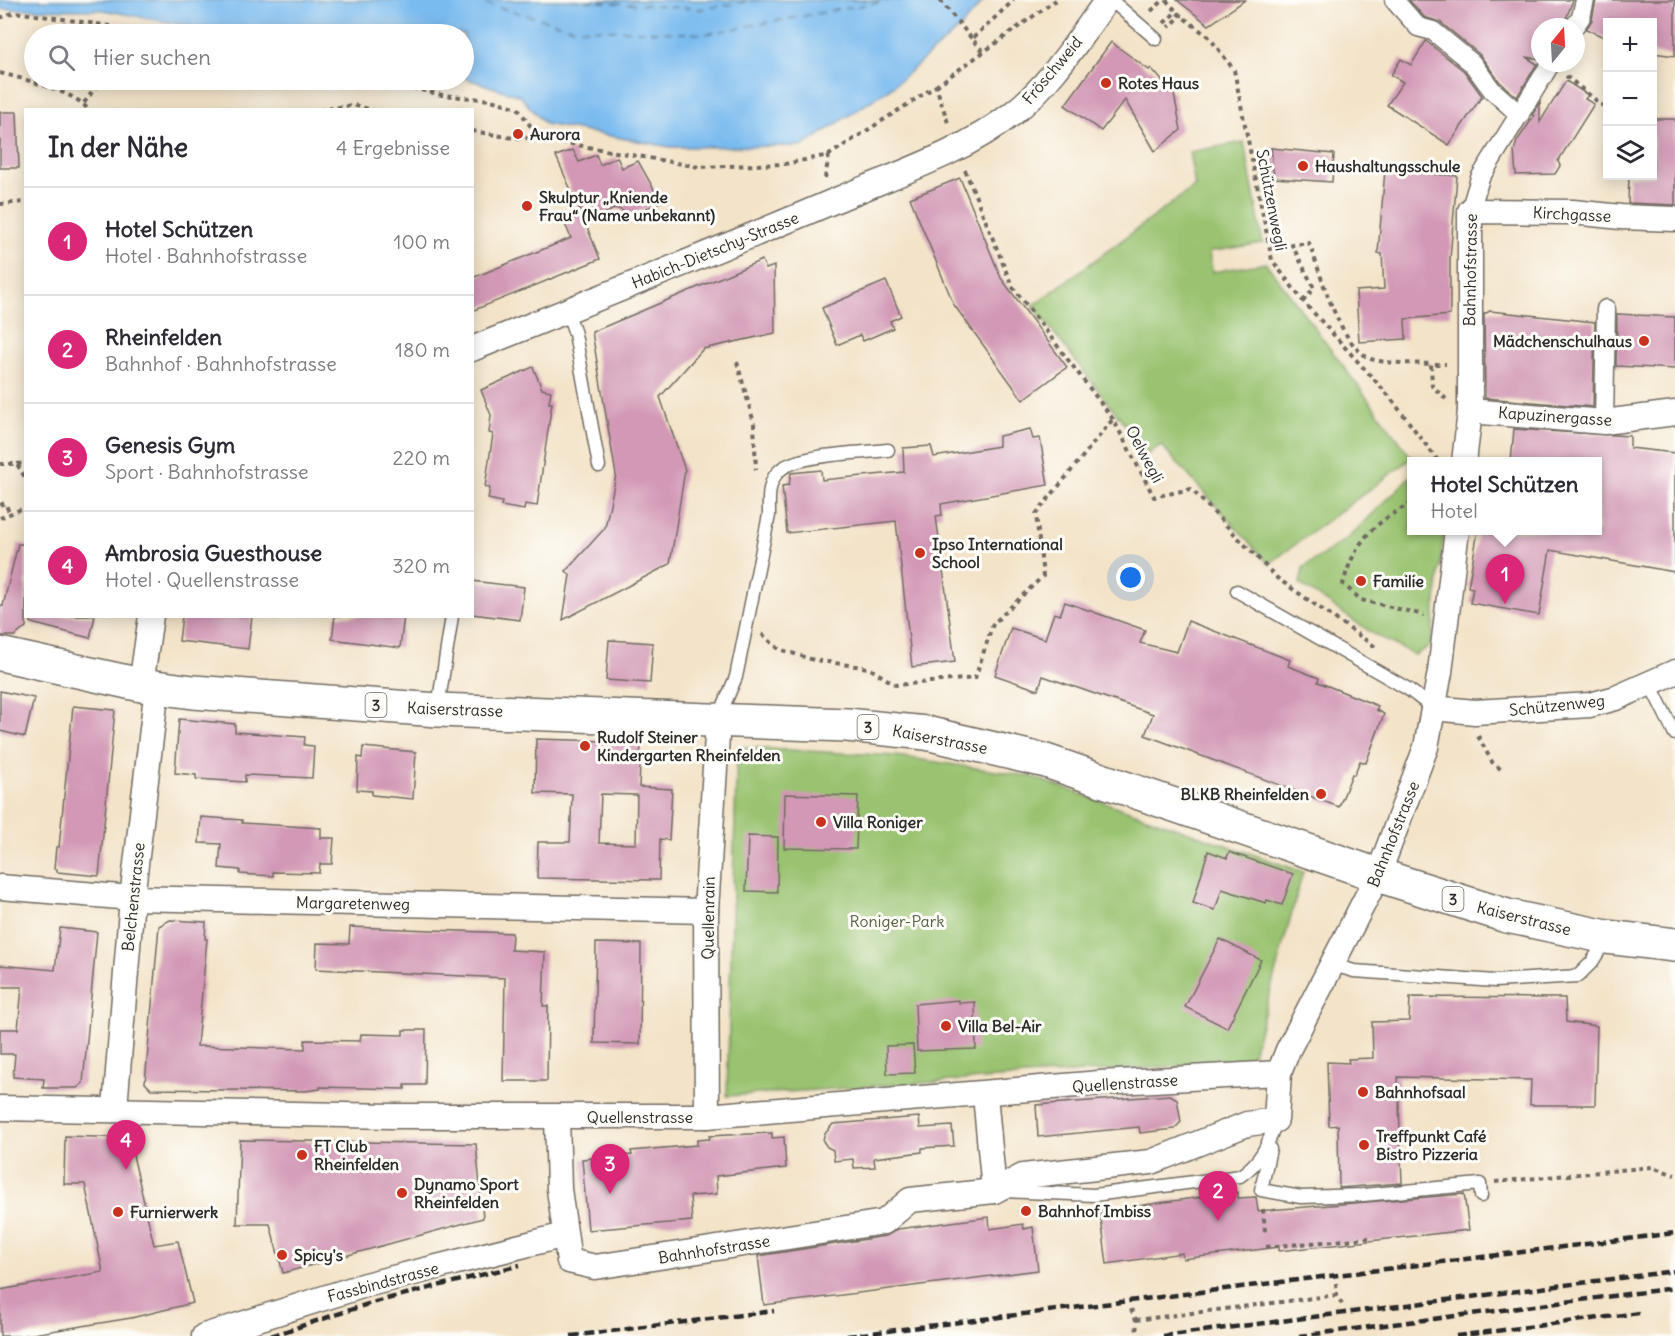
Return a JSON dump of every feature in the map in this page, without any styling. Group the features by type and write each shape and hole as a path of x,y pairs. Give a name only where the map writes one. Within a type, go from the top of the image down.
{"main road":[{"name":"Kaiserstrasse","path":"0,654 149,686 438,710 847,724 926,733 1046,761 1378,875 1507,916 1607,937 1675,945"}],"street":[{"name":"Fröschweid","path":"956,149 986,132 1035,95 1109,0"},
{"path":"1394,0 1418,27 1433,31 1472,63 1492,90 1520,115"},
{"path":"1580,18 1585,0"},
{"name":"Bahnhofstrasse","path":"1465,457 1470,411 1470,211 1480,178 1520,115 1554,72"},
{"name":"Habich-Dietschy-Strasse","path":"474,348 776,226 956,149"},
{"name":"Kirchgasse","path":"1470,211 1573,212 1675,219"},
{"path":"1604,422 1606,309"},
{"name":"Kapuzinergasse","path":"1470,411 1604,422 1675,412"},
{"name":"Bahnhofstrasse","path":"556,1117 559,1189 569,1261 595,1267 884,1222 910,1200 994,1191 1023,1176 1150,1162 1247,1124 1276,1120 1279,1073 1298,1027 1330,964 1360,915 1378,875 1426,747 1456,535"},
{"path":"149,686 151,618"},
{"name":"Schützenweg","path":"1433,708 1475,712 1590,705 1650,684 1675,672"},
{"name":"Belchenstrasse","path":"115,1108 149,686"},
{"name":"Quellenrain","path":"707,1116 706,911 718,720"},
{"name":"Margaretenweg","path":"0,888 132,898 706,911"},
{"name":"Quellenstrasse","path":"0,1108 115,1108 234,1113 556,1117 707,1116 985,1095 1100,1083 1279,1073"},
{"path":"985,1095 994,1191"},
{"name":"Fassbindstrasse","path":"204,1336 365,1285 565,1235"}],"lane":[{"path":"1109,0 1156,39"},
{"path":"567,310 575,334 599,466"},
{"path":"718,720 736,677 769,515 769,489 778,471 793,462 888,450"},
{"path":"1237,591 1408,688 1433,708"},
{"path":"438,710 452,618"},
{"path":"1650,684 1675,734"},
{"path":"1330,964 1354,971 1495,981 1578,976 1592,962 1607,937"},
{"path":"1276,1120 1261,1190 1312,1197 1480,1190"},
{"name":"Bahnhofstrasse","path":"994,1191 1094,1195 1240,1176 1257,1162 1266,1150 1276,1120"}],"path":[{"path":"940,0 983,51"},
{"path":"972,39 1014,0"},
{"path":"474,131 514,138 538,138 699,167 784,164 829,156 936,86 1056,0"},
{"path":"1156,39 1181,16 1166,0"},
{"path":"0,18 15,12 96,24"},
{"name":"Schützenwegli","path":"1176,12 1209,37 1234,70 1272,260 1303,301 1389,396 1435,457"},
{"path":"1562,72 1603,106"},
{"path":"0,73 24,79"},
{"name":"Oelwegli","path":"936,86 956,149 1012,285 1113,419 1154,497 1191,489 1277,579 1380,650"},
{"path":"52,90 84,103 87,108"},
{"path":"84,103 94,90"},
{"path":"421,90 441,95 491,100 518,108 538,138"},
{"path":"333,108 353,105 365,108"},
{"path":"0,204 24,204"},
{"path":"1303,301 1314,288 1292,245 1309,243 1340,322 1355,348 1373,359 1431,364"},
{"path":"737,362 754,423 756,482 769,489"},
{"path":"747,630 760,632 780,649 814,660 869,668 896,685 975,678 993,624 1043,576 1036,514 1113,419"},
{"path":"0,464 24,463"},
{"path":"17,464 24,476"},
{"path":"0,505 5,503 10,514"},
{"path":"1407,505 1386,517 1364,537 1349,562 1343,584 1361,600 1401,611 1446,618"},
{"path":"0,518 24,508"},
{"path":"1475,712 1476,731 1492,762 1503,771"},
{"path":"1480,1190 1652,1167 1675,1175"},
{"path":"1266,1247 1369,1238"},
{"path":"1336,1283 1337,1295 1344,1308"},
{"path":"1136,1320 1337,1295"},
{"path":"1131,1309 1136,1320 1137,1334"}],"green space":[{"path":"1244,142 1263,243 1209,252 1212,272 1266,263 1411,457 1407,457 1407,462 1269,564 1161,445 1148,454 1033,306 1195,186 1189,152"},
{"path":"1407,480 1407,535 1444,535 1431,645 1415,655 1375,635 1300,584 1303,568 1349,537"},
{"name":"Roniger-Park","path":"737,747 896,756 1029,776 1303,872 1251,1061 727,1096"}],"water":[{"path":"0,0 984,0 961,27 892,87 803,146 670,147 545,124 520,96 474,81 474,24 178,24 103,10 0,9"}],"building":[{"path":"1177,0 1245,0 1209,25"},
{"path":"1409,0 1573,0 1566,18 1531,18 1531,58 1526,57 1531,60 1532,72 1517,97 1500,82 1479,54 1440,22 1424,17"},
{"path":"1596,0 1675,0 1675,56 1657,54 1657,18 1603,18 1603,37 1586,29 1592,20"},
{"path":"1426,41 1464,71 1482,96 1449,145 1387,105 1403,82 1391,75 1401,59 1411,65"},
{"path":"1111,42 1149,70 1151,68 1174,94 1181,130 1155,151 1125,100 1101,131 1065,105"},
{"path":"1566,81 1588,95 1585,99 1594,104 1558,161 1560,166 1555,174 1516,175 1514,151 1517,141 1534,116 1532,115 1540,102 1540,122"},
{"path":"0,112 17,112 19,168 0,168"},
{"path":"1657,119 1675,119 1675,205 1628,203 1629,180 1657,180"},
{"name":"Haushaltungsschule","path":"1271,148 1334,154 1332,182 1274,178"},
{"path":"573,150 579,162 596,155 600,165 617,157 622,168 638,161 661,202 630,215 617,208 585,222 556,156"},
{"path":"1385,170 1457,176 1450,259 1450,315 1405,319 1406,339 1359,342 1356,291 1384,289 1382,254 1378,253"},
{"path":"960,178 1001,278 1067,367 1023,400 954,305 910,198"},
{"path":"580,210 600,259 474,310 474,277 571,238 562,217"},
{"path":"762,260 766,269 774,266 775,333 703,349 660,397 685,470 670,564 563,620 570,575 566,571 605,528 616,475 592,332"},
{"path":"886,281 901,316 890,321 893,328 863,341 860,335 837,345 822,308"},
{"path":"1490,311 1595,322 1593,407 1485,398 1484,314"},
{"name":"Mädchenschulhaus","path":"1617,314 1675,317 1675,369 1616,366"},
{"path":"533,367 542,389 551,391 549,403 552,403 537,506 525,504 524,510 501,506 502,502 488,499 490,488 485,487 493,434 489,433 491,415 481,390"},
{"name":"Ipso International School","path":"1030,429 1033,439 1040,438 1048,485 941,504 942,515 936,516 955,662 912,667 896,521 787,533 782,486 789,485 791,473 821,470 822,480 904,472 903,448 931,446 934,457 999,446 999,436"},
{"path":"1514,429 1630,436 1630,448 1675,453 1675,572 1550,550 1539,615 1470,603 1473,588 1468,587 1477,535 1602,535 1602,457 1511,457"},
{"path":"18,544 24,544 26,627 15,636 0,636 0,605 3,606"},
{"path":"474,581 524,587 520,620 474,614"},
{"path":"1065,602 1145,630 1140,643 1177,652 1188,621 1290,660 1288,666 1319,678 1318,682 1378,706 1376,710 1384,714 1366,763 1360,761 1354,775 1352,774 1339,807 1145,735 1153,714 1043,676 1038,690 995,675 1011,628 1045,639 1054,613 1060,615"},
{"path":"31,618 95,618 90,638 31,623"},
{"path":"182,618 252,618 248,649 179,641"},
{"path":"335,618 404,618 400,648 332,639"},
{"path":"609,640 653,643 650,683 606,680"},
{"path":"0,691 34,698 25,737 0,731"},
{"path":"73,706 115,710 99,876 57,872 57,869 54,869 56,847 59,847"},
{"path":"179,719 235,724 235,732 305,737 304,745 314,746 312,778 245,775 245,782 196,779 196,775 175,773"},
{"path":"536,739 641,742 639,787 672,789 669,840 660,839 659,880 537,878 538,842 570,842 572,794 535,793","holes":["601,794 637,795 636,844 599,843"]},
{"path":"363,747 416,752 413,799 372,795 372,791 357,790 358,757 362,758"},
{"name":"Villa Roniger","path":"785,794 858,796 856,849 784,848"},
{"path":"201,817 242,820 242,823 321,828 321,838 334,838 332,864 320,864 319,873 273,872 273,876 240,874 240,870 219,868 221,844 199,843"},
{"path":"748,836 778,837 777,892 746,891"},
{"path":"1208,851 1227,858 1229,852 1293,874 1282,905 1267,900 1266,903 1222,889 1215,910 1193,903"},
{"path":"170,920 206,922 205,939 207,939 197,1046 305,1049 305,1040 360,1041 361,1034 403,1035 403,1030 426,1030 425,1085 405,1085 405,1089 320,1087 320,1089 305,1091 151,1089 145,1083 159,926"},
{"path":"350,927 512,933 511,950 545,952 543,1006 548,1006 547,1081 503,1081 505,978 316,969 317,943 349,944"},
{"path":"60,928 97,932 83,1083 77,1088 43,1088 44,1079 13,1077 15,1054 0,1054 0,1029 18,1029 22,987 0,987 0,965 55,970"},
{"path":"1220,939 1261,960 1227,1028 1185,1007"},
{"path":"596,943 641,944 640,1044 594,1043"},
{"name":"Bahnhofsaal","path":"1410,997 1565,998 1566,1022 1597,1026 1595,1105 1530,1105 1531,1080 1398,1077 1402,1183 1339,1188 1338,1125 1329,1126 1327,1062 1349,1063 1348,1059 1373,1058 1372,1022 1409,1021"},
{"name":"Villa Bel-Air","path":"959,1000 959,1003 975,1002 976,1049 917,1051 915,1004"},
{"path":"913,1045 915,1073 887,1074 886,1046"},
{"path":"1170,1095 1177,1099 1181,1122 1174,1129 1140,1133 1139,1127 1038,1137 1036,1105"},
{"path":"919,1117 920,1128 952,1126 954,1146 922,1148 922,1152 874,1158 875,1167 854,1168 853,1159 834,1161 833,1150 823,1141 824,1135 833,1124"},
{"path":"772,1133 772,1138 784,1137 786,1168 716,1176 717,1194 690,1196 692,1221 588,1230 582,1159 632,1155 631,1151 697,1145 697,1140 710,1139 709,1136"},
{"name":"Furnierwerk","path":"65,1136 129,1138 154,1245 178,1241 193,1303 131,1318 21,1336 0,1336 0,1290 103,1272 85,1184 64,1184"},
{"path":"240,1140 476,1144 483,1218 283,1273 270,1224 237,1224"},
{"path":"1238,1192 1238,1198 1256,1197 1258,1211 1464,1194 1469,1230 1279,1251 1279,1247 1183,1259 1182,1253 1107,1264 1100,1211"},
{"path":"989,1217 990,1229 1023,1224 1024,1229 1033,1227 1038,1270 764,1305 758,1256 886,1236 898,1229"}],"ferry route":[{"path":"472,0 574,28 705,34 892,0"},
{"path":"571,0 700,9 758,0"}],"railway":[{"path":"847,1336 1675,1233"},
{"path":"271,1336 371,1303 520,1265"},
{"path":"1163,1336 1675,1271"},
{"path":"1299,1336 1675,1288"},
{"path":"571,1336 774,1311"},
{"path":"1456,1336 1639,1313"}],"place":[{"name":"Rotes Haus","path":"1106,83"},
{"name":"Aurora","path":"518,134"},
{"name":"Haushaltungsschule","path":"1303,166"},
{"name":"Skulptur „Kniende Frau“ (Name unbekannt)","path":"527,206"},
{"name":"Mädchenschulhaus","path":"1644,341"},
{"name":"Ipso International School","path":"920,553"},
{"name":"Familie","path":"1361,581"},
{"name":"Hotel Schützen","path":"1505,604"},
{"name":"Rudolf Steiner Kindergarten Rheinfelden","path":"585,746"},
{"name":"BLKB Rheinfelden","path":"1321,794"},
{"name":"Villa Roniger","path":"821,822"},
{"name":"Villa Bel-Air","path":"946,1026"},
{"name":"Bahnhofsaal","path":"1363,1092"},
{"name":"Treffpunkt Café Bistro Pizzeria","path":"1364,1145"},
{"name":"FT Club Rheinfelden","path":"302,1155"},
{"name":"Ambrosia Guesthouse","path":"126,1170"},
{"name":"Dynamo Sport Rheinfelden","path":"402,1193"},
{"name":"Genesis Gym","path":"610,1194"},
{"name":"Bahnhof Imbiss","path":"1026,1211"},
{"name":"Furnierwerk","path":"118,1212"},
{"name":"Rheinfelden","path":"1218,1221"},
{"name":"Spicy's","path":"282,1255"}]}
